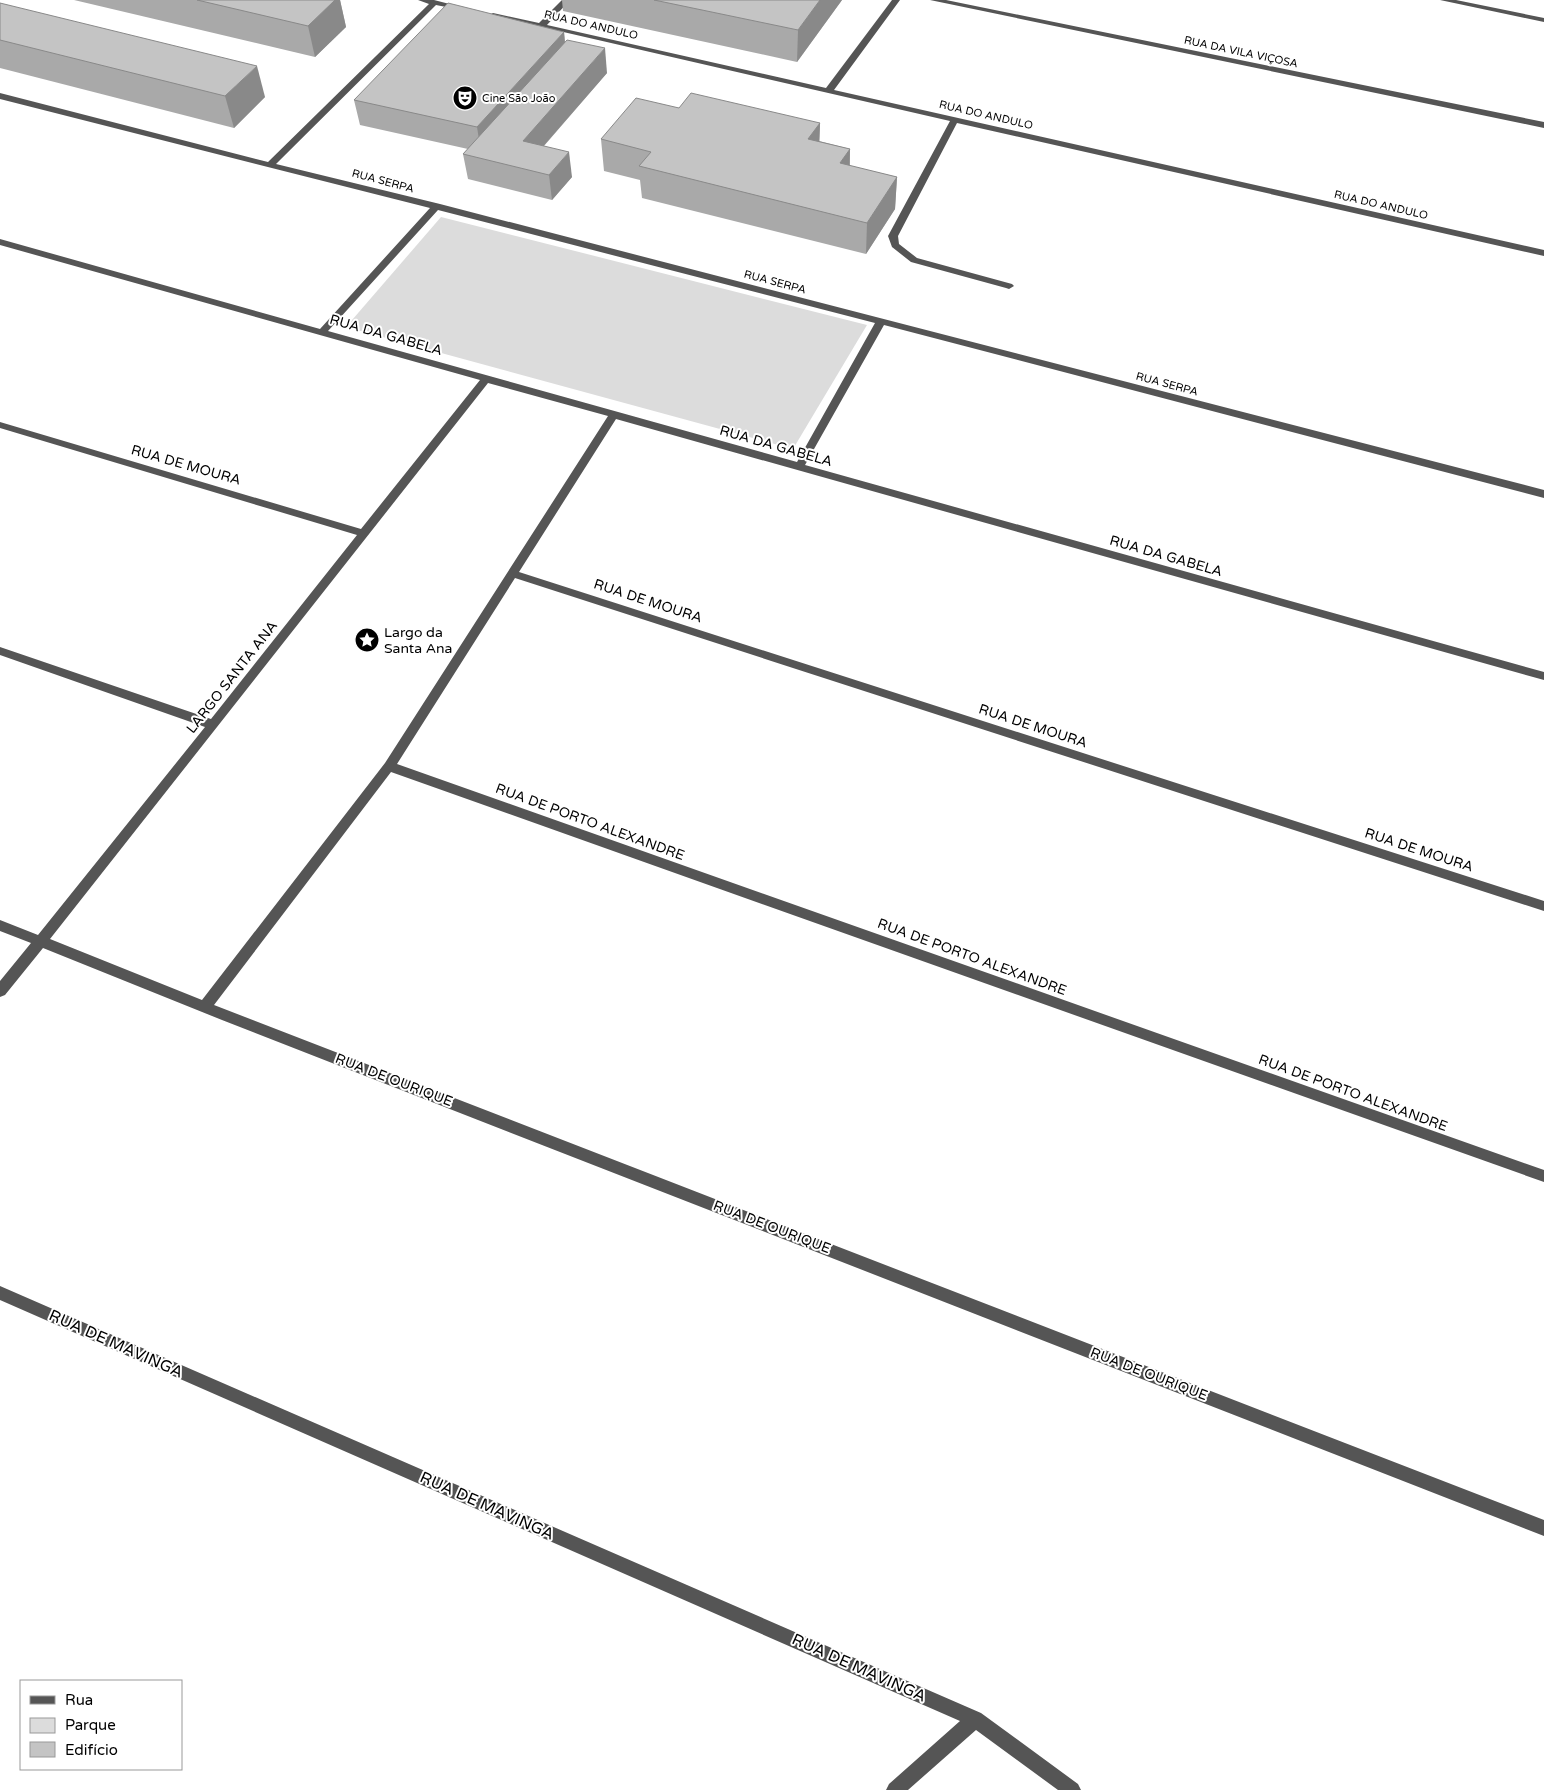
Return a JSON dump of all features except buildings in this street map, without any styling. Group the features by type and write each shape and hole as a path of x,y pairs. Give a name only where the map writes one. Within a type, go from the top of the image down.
{"street":[{"name":"RUA DO ANDULO","path":"422,0 829,90 1544,253"},
{"path":"542,26 566,0"},
{"path":"829,90 896,0"},
{"name":"RUA DA VILA VIÇOSA","path":"934,0 1544,125"},
{"path":"1444,0 1544,20"},
{"path":"272,164 434,3"},
{"name":"RUA SERPA","path":"0,96 436,206 1544,494"},
{"path":"955,119 893,236 895,245 914,260 1009,286"},
{"path":"322,332 436,206"},
{"name":"RUA DA GABELA","path":"0,242 1544,676"},
{"path":"800,467 881,321"},
{"name":"LARGO SANTA ANA","path":"0,991 214,725 363,533 486,379"},
{"path":"205,1006 389,766 514,574 614,414"},
{"name":"RUA DE MOURA","path":"0,425 363,533"},
{"name":"RUA DE MOURA","path":"514,574 1544,906"},
{"path":"0,650 214,725"},
{"name":"RUA DE PORTO ALEXANDRE","path":"389,766 1544,1176"},
{"name":"RUA DE OURIQUE","path":"0,925 1544,1528"},
{"name":"RUA DE MAVINGA","path":"0,1293 975,1719 1072,1790"},
{"path":"895,1790 975,1719"}],"green space":[{"path":"441,217 867,325 793,449 346,327"}],"place":[{"name":"Cine São João","path":"465,98"},
{"name":"Largo da Santa Ana","path":"367,640"}]}
